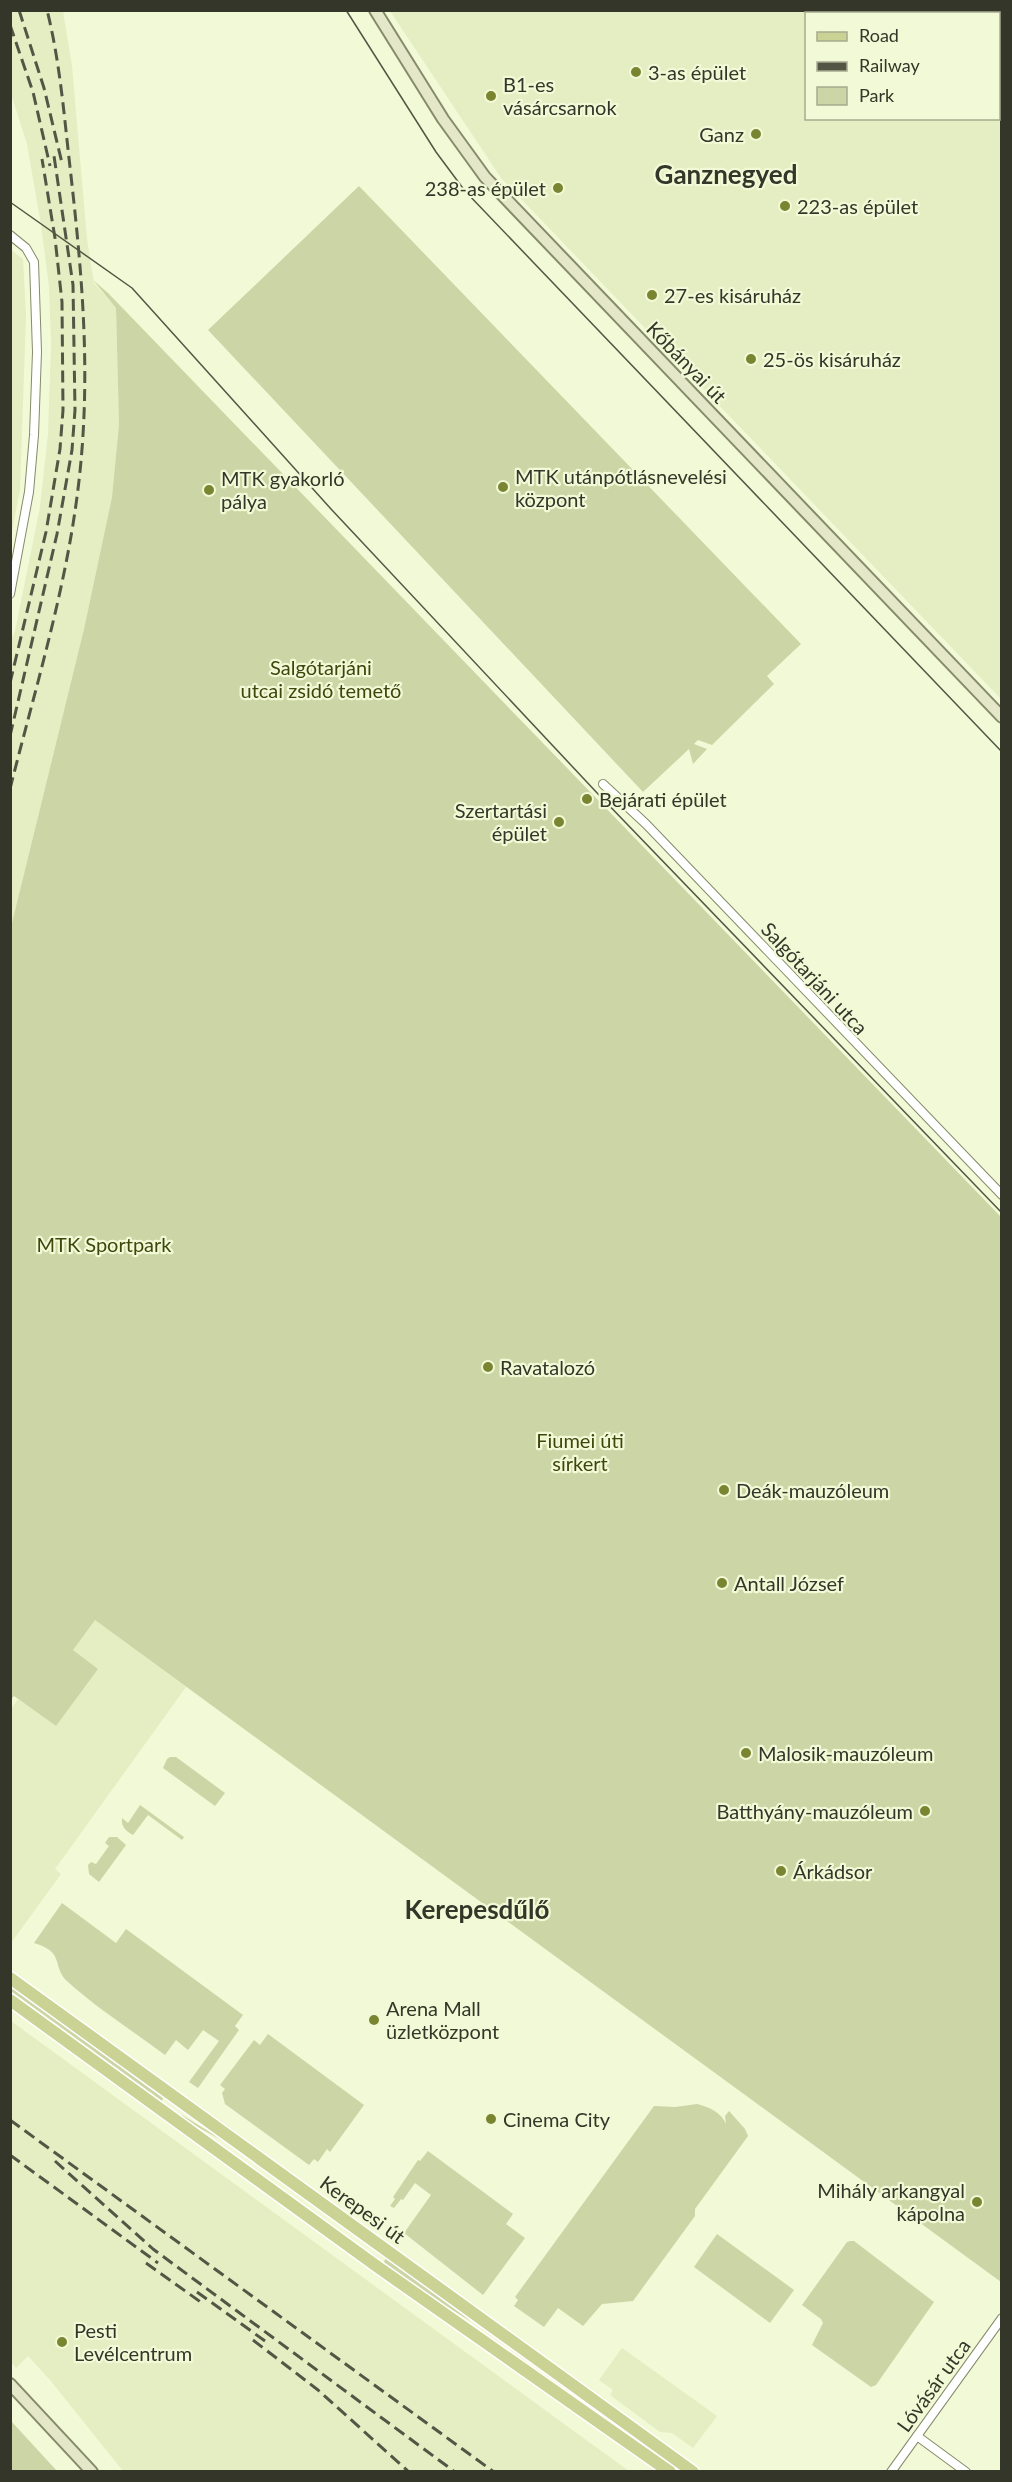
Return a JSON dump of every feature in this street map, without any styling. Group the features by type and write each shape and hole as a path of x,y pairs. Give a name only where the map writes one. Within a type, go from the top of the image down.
{"main road":[{"name":"Kőbányai út","path":"375,10 432,103 485,177 1002,717"},
{"name":"Kerepesi út","path":"10,1978 693,2472"},
{"name":"Kerepesi út","path":"10,2000 375,2265 670,2472"},
{"path":"10,2384 92,2470"}],"street":[{"path":"10,235 31,254 36,270 37,340 34,435 29,492 10,594"},
{"name":"Salgótarjáni utca","path":"603,784 646,824 1002,1195"},
{"name":"Lóvásár utca","path":"891,2472 1002,2318"},
{"path":"917,2436 966,2472"}],"shaded area":[{"path":"11,11 63,11 72,66 87,239 94,283 116,308 119,424 112,497 84,629 11,927 11,640 15,631 40,507 48,434 51,344 49,287 41,225 27,144 11,94"},
{"path":"390,11 1001,11 1001,699 501,178"},
{"path":"11,250 23,259 26,315 20,490 11,536"},
{"path":"94,1619 186,1687 55,1869 61,1874 11,1943 11,1709 18,1699 56,1726 97,1669 73,1650"},
{"path":"11,2021 629,2471 123,2471 28,2356 16,2368 11,2362"},
{"path":"622,2348 717,2416 693,2448 672,2433 660,2432 610,2395 613,2390 599,2380"}],"green space":[{"name":"MTK utánpótlásnevelési központ","path":"359,186 801,644 767,676 774,684 712,745 698,740 694,744 707,749 693,764 689,749 643,792 208,330"},
{"name":"Fiumei úti sírkert","path":"93,280 1001,1217 1001,2282 95,1620 73,1650 98,1669 56,1726 14,1696 11,1699 11,927 84,629 112,497 119,424 116,308"},
{"path":"170,1757 176,1757 225,1793 215,1806 163,1768"},
{"path":"140,1805 184,1837 182,1840 148,1815 133,1835 128,1832 123,1826 122,1818 128,1823"},
{"path":"109,1837 117,1837 126,1845 99,1882 89,1874 88,1865 91,1862 96,1864 109,1846 105,1843"},
{"path":"62,1903 116,1943 126,1929 243,2015 235,2026 239,2030 198,2088 189,2082 219,2041 203,2030 188,2050 176,2040 165,2055 79,1992 63,1976 54,1955 34,1943"},
{"path":"11,1984 163,2098 162,2101 11,1991"},
{"path":"268,2034 364,2105 330,2152 327,2149 318,2162 314,2159 309,2165 225,2104 222,2093 225,2089 220,2085 254,2040 260,2045"},
{"path":"697,2104 714,2111 726,2124 725,2116 729,2111 745,2129 748,2136 695,2209 695,2216 633,2301 602,2304 583,2326 558,2308 544,2327 514,2306 518,2300 515,2297 654,2106 675,2107"},
{"path":"182,2115 229,2144 181,2118"},
{"path":"428,2151 513,2214 506,2224 525,2238 483,2295 404,2233 431,2195 415,2183 403,2200 401,2199 394,2208 390,2206 395,2199 393,2197 418,2160 420,2161"},
{"path":"717,2234 794,2290 770,2323 694,2267"},
{"path":"850,2241 854,2241 934,2302 876,2385 871,2387 812,2345 823,2323 802,2305"},
{"path":"387,2257 472,2322 429,2296 383,2263"},
{"path":"11,2421 57,2471 11,2471"}],"tram line":[{"path":"346,10 436,152 465,191 1002,752"},
{"path":"10,202 132,288 331,509 599,795 1002,1213"}],"railway":[{"path":"19,10 44,88 62,163"},
{"path":"10,789 48,644 64,571 77,497 84,414 84,332 79,251 61,88 47,10"},
{"path":"10,25 33,92 50,166"},
{"path":"10,736 57,534 72,450 75,410 73,285 54,156"},
{"path":"10,683 46,532 60,449 63,410 62,302 55,238 42,159"},
{"path":"10,2120 494,2472"},
{"path":"10,2155 158,2263"},
{"path":"55,2161 153,2249 455,2472"},
{"path":"146,2263 202,2303"},
{"path":"197,2292 265,2341"},
{"path":"253,2340 318,2390 409,2472"}],"place":[{"name":"3-as épület","path":"636,72"},
{"name":"B1-es vásárcsarnok","path":"491,96"},
{"name":"Ganz","path":"756,134"},
{"name":"238-as épület","path":"558,188"},
{"name":"223-as épület","path":"785,206"},
{"name":"27-es kisáruház","path":"652,295"},
{"name":"25-ös kisáruház","path":"751,359"},
{"name":"MTK utánpótlásnevelési központ","path":"503,487"},
{"name":"MTK gyakorló pálya","path":"209,490"},
{"name":"Bejárati épület","path":"587,799"},
{"name":"Szertartási épület","path":"559,822"},
{"name":"Ravatalozó","path":"488,1367"},
{"name":"Deák-mauzóleum","path":"724,1490"},
{"name":"Antall József","path":"722,1583"},
{"name":"Malosik-mauzóleum","path":"746,1753"},
{"name":"Batthyány-mauzóleum","path":"925,1811"},
{"name":"Árkádsor","path":"781,1871"},
{"name":"Arena Mall üzletközpont","path":"374,2020"},
{"name":"Cinema City","path":"491,2119"},
{"name":"Mihály arkangyal kápolna","path":"977,2202"},
{"name":"Pesti Levélcentrum","path":"62,2342"}],"district":[{"name":"Ganznegyed","path":"726,174"},
{"name":"Kerepesdűlő","path":"477,1909"}],"park label":[{"name":"Salgótarjáni utcai zsidó temető","path":"321,678"},
{"name":"MTK Sportpark","path":"104,1244"}]}
